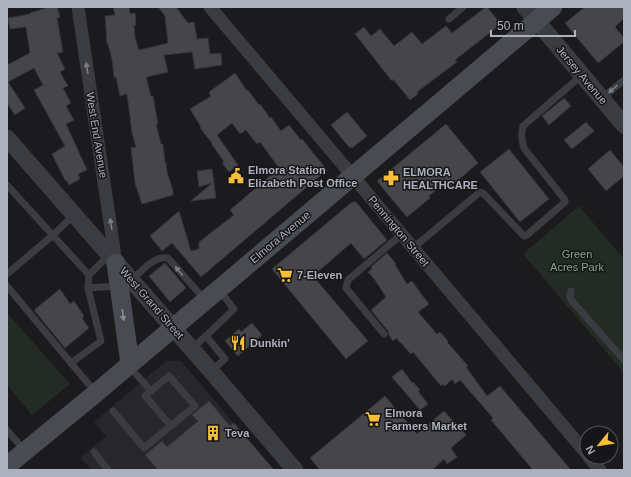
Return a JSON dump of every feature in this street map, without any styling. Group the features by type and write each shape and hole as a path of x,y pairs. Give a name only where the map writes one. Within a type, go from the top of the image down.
{"main road":[{"name":"Elmora Avenue","path":"7,466 96,393 353,176 531,14 553,7"},
{"path":"113,259 126,283 129,365"}],"street":[{"name":"West End Avenue","path":"78,7 113,259"},
{"name":"Pennington Street","path":"210,7 579,445"},
{"name":"Jersey Avenue","path":"531,14 624,125"},
{"path":"7,138 113,259"},
{"name":"West Grand Street","path":"126,283 173,327 295,470"}],"lane":[{"path":"449,19 462,7"},
{"path":"413,248 480,192 483,192 524,236 565,202 565,200 524,148 522,132 523,126 582,75"},
{"path":"602,98 624,80"},
{"path":"7,185 89,275 88,288 100,342 71,363"},
{"path":"7,274 52,236 74,214"},
{"path":"384,334 346,288 348,280 402,234"},
{"path":"88,288 126,283 157,259 168,258 212,295 234,309 191,348"},
{"path":"89,275 113,259"},
{"path":"7,286 96,393"},
{"path":"571,291 570,297 572,301 624,360"},
{"path":"206,336 225,359 211,371"},
{"path":"129,365 151,391"},
{"path":"113,411 144,448 171,426 195,406 169,376 145,396 171,426"},
{"path":"8,432 25,451"},
{"path":"94,452 108,470"}],"shaded area":[{"path":"166,361 181,361 274,470 92,470 80,458 106,436 94,422"}],"green space":[{"name":"Green Acres Park","path":"579,206 624,259 624,373 523,254"},
{"path":"7,313 70,384 32,415 7,385"}],"building":[{"path":"49,7 57,7 60,17 57,18 63,52 57,53 65,69 60,72 68,86 63,88 71,103 66,106 74,120 66,124 87,170 78,174 80,179 69,185 52,154 65,146 34,90 43,85 34,68 8,82 25,108 15,115 7,103 7,65 30,53 26,27 10,29 8,18 30,14"},
{"path":"113,7 129,7 130,14 135,13 135,38 139,50 168,43 165,16 158,7 176,7 188,23 194,22 197,39 208,38 210,54 221,53 222,65 195,69 192,52 164,55 168,72 146,77 151,96 153,96 158,124 156,124 161,144 163,144 165,163 166,162 173,195 142,204 135,183 131,148 136,147 132,133 127,94 120,96 116,77 114,77 112,59 107,44 105,16 115,15"},
{"path":"486,7 501,24 455,60 457,62 417,92 418,94 410,100 393,79 392,81 355,34 364,27 371,36 380,29 394,46 412,32 422,44 446,26 452,33"},
{"path":"585,7 624,7 624,18 615,27 624,38 624,42 598,63 565,23"},
{"path":"235,73 247,91 248,90 259,105 260,104 281,131 289,125 327,170 201,277 172,243 162,251 150,236 179,211 191,251 199,249 199,242 234,215 230,210 279,168 260,142 257,144 246,130 240,134 232,123 217,135 238,165 229,172 222,163 224,162 212,143 200,128 201,127 190,109 211,96 209,92"},
{"path":"564,98 571,106 549,125 542,116"},
{"path":"347,112 367,136 352,148 349,147 331,125"},
{"path":"586,122 594,131 572,149 564,140"},
{"path":"446,124 478,163 450,187 445,182 429,196 430,198 407,217 377,181"},
{"path":"509,149 549,199 520,222 480,172"},
{"path":"610,150 624,167 624,176 606,191 588,169"},
{"path":"212,169 216,198 191,201 212,183 199,187 197,171"},
{"path":"352,202 356,202 387,240 364,259 351,243 313,276 368,341 346,359 272,269"},
{"path":"387,253 396,264 395,265 407,284 412,281 429,304 418,312 437,334 440,332 448,341 447,342 468,366 466,367 487,396 500,386 571,470 533,470 491,420 493,418 460,380 455,384 452,379 445,386 443,384 441,386 413,352 411,354 396,338 393,341 388,331 371,310 386,297 368,272 372,269 371,267"},
{"path":"165,263 186,288 170,302 149,276"},
{"path":"60,289 70,304 74,301 84,316 82,318 89,328 65,348 34,310"},
{"path":"252,323 262,335 238,356 225,341 239,329 241,332"},
{"path":"402,369 412,383 413,382 420,390 418,391 428,404 420,410 392,377"},
{"path":"385,396 417,434 444,411 466,435 451,448 457,457 447,464 444,459 432,470 320,470 310,458"},
{"name":"Teva","path":"209,401 230,426 234,423 274,470 158,470 145,455 162,441 167,447 198,421 192,415"}],"place":[{"name":"Elmora Station Elizabeth Post Office","path":"236,176"},
{"name":"ELMORA HEALTHCARE","path":"391,178"},
{"name":"7-Eleven","path":"285,275"},
{"name":"Dunkin'","path":"238,343"},
{"name":"Elmora Farmers Market","path":"373,419"},
{"name":"Teva","path":"213,433"}]}
